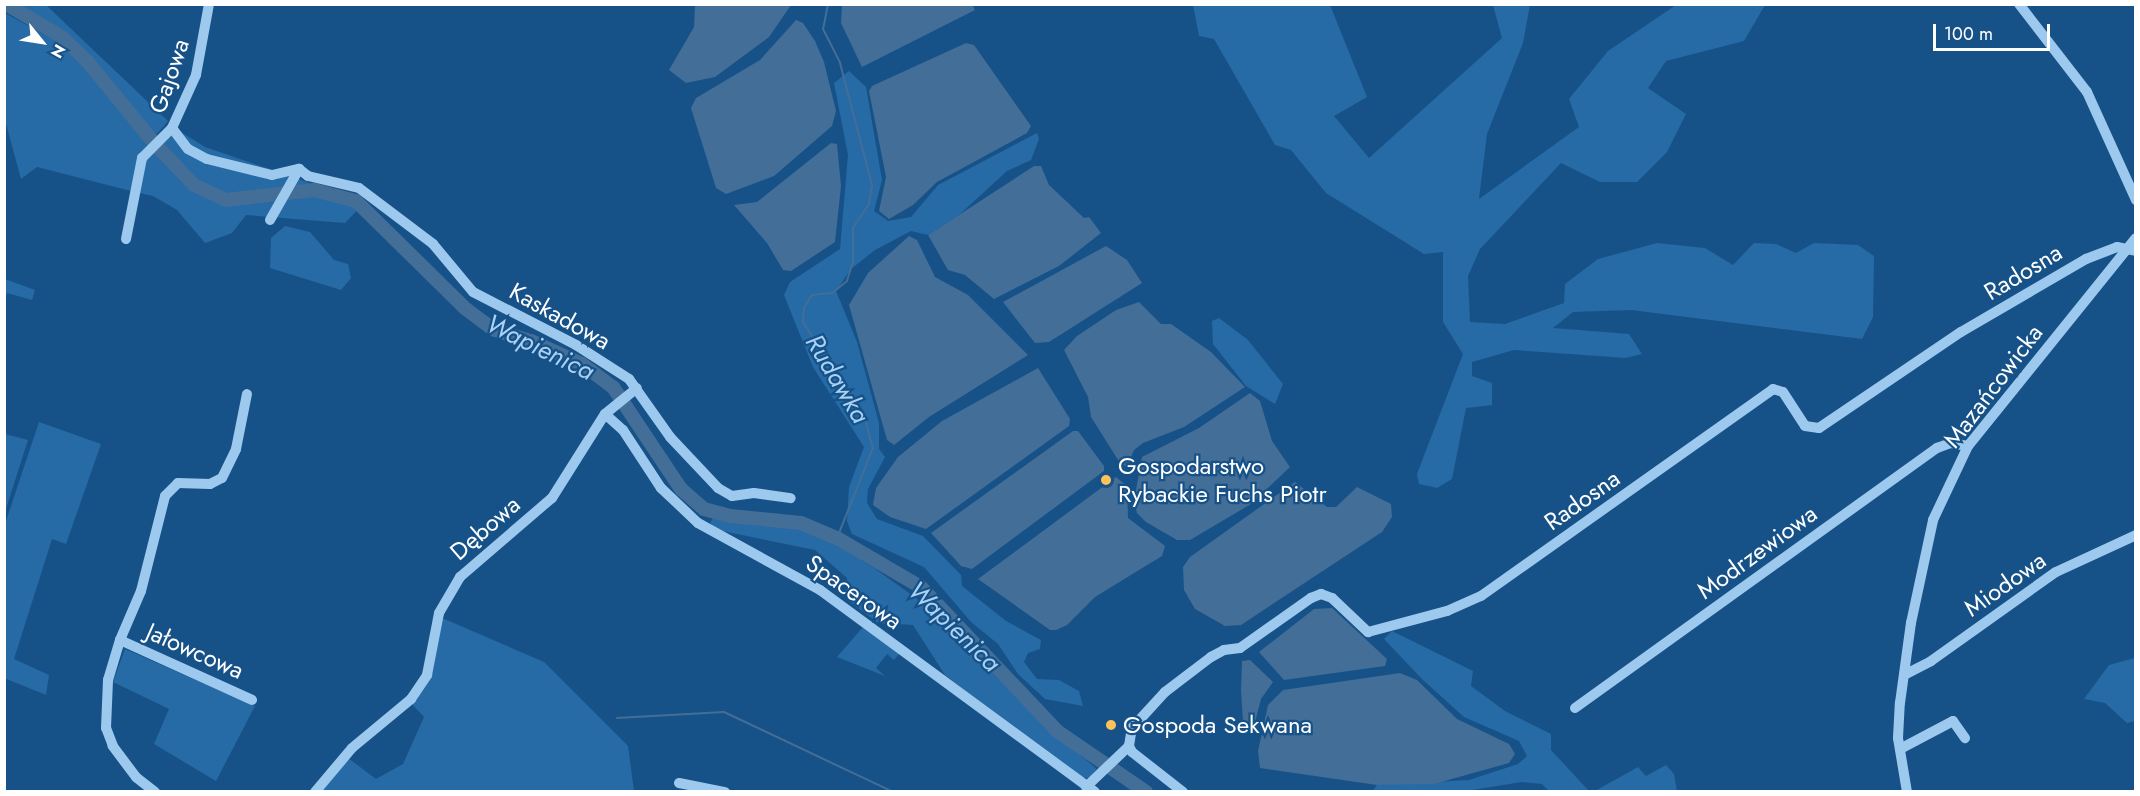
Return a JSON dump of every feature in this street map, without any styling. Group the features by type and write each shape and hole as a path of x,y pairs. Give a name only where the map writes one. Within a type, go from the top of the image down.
{"street":[{"name":"Gajowa","path":"209,4 196,75 172,128 188,149 207,159 272,174 299,169"},
{"path":"2019,4 2087,92 2136,200"},
{"path":"126,239 136,172 145,154 172,128"},
{"path":"270,220 299,169"},
{"name":"Kaskadowa","path":"299,169 308,176 359,188 381,202 433,244 473,292 576,345 629,379 633,391 670,437 718,488 732,496 754,493 791,498"},
{"name":"Mazańcowicka","path":"1907,792 1899,749 1904,675 1923,555 1938,509 1968,446 2131,250 2136,238"},
{"name":"Radosna","path":"1129,746 1132,728 1166,692 1211,657 1224,650 1240,648 1311,598 1321,594 1332,598 1368,632 1447,611 1491,590 1773,389 1784,392 1805,426 1819,428 1943,343 2086,259 2117,247 2131,250"},
{"name":"Dębowa","path":"315,792 352,748 411,699 427,675 439,613 460,577 552,498 609,411 633,391"},
{"path":"155,792 123,763 106,728 104,704 120,640 141,591 165,496 178,483 210,484 222,478 236,449 247,394"},
{"name":"Spacerowa","path":"609,411 661,488 698,524 820,590 1091,789"},
{"name":"Modrzewiowa","path":"1575,708 1937,448 1951,443 1968,446"},
{"name":"Miodowa","path":"1904,675 1931,661 2056,572 2136,535"},
{"name":"Jałowcowa","path":"120,640 252,700"},
{"path":"1899,749 1953,721 1965,738"},
{"path":"1091,789 1129,746 1183,792"},
{"path":"679,783 725,792"}],"shaded area":[{"path":"695,4 791,5 769,37 715,77 686,83 669,70 694,27"},
{"path":"972,4 975,10 862,67 841,23 842,5"},
{"path":"17,5 46,5 168,121 154,137 93,59 67,34"},
{"path":"1193,5 1330,5 1367,97 1334,116 1369,158 1502,38 1493,5 1530,5 1523,43 1487,134 1479,199 1579,127 1569,99 1608,51 1676,5 1765,5 1744,41 1666,61 1648,88 1686,114 1667,152 1637,182 1600,182 1561,163 1480,249 1468,276 1470,322 1505,324 1564,303 1565,284 1598,259 1657,243 1705,248 1733,265 1754,243 1776,244 1796,253 1814,243 1858,245 1874,256 1873,317 1862,339 1631,310 1573,312 1553,328 1629,334 1642,354 1625,358 1514,350 1472,362 1472,376 1492,383 1492,405 1466,408 1452,479 1437,488 1419,484 1417,474 1463,354 1443,322 1443,252 1424,254 1326,193 1291,150 1275,145 1214,39 1199,36"},
{"path":"5,13 54,40 80,60 149,147 131,191 37,167 21,179 5,120"},
{"path":"796,20 803,23 815,41 824,62 836,111 832,126 774,176 726,194 716,188 691,108 696,98 760,60"},
{"path":"966,43 974,45 1031,126 1027,133 937,182 913,205 889,219 879,211 886,177 869,91 872,86"},
{"path":"849,71 866,87 882,180 874,211 888,221 911,217 938,185 1037,133 1039,139 1031,160 1007,171 959,215 928,235 911,231 875,250 851,269 836,291 857,342 879,423 879,449 885,457 868,489 867,503 877,519 923,536 961,575 962,586 1006,621 1041,640 1040,649 1028,653 1024,662 1037,679 1059,680 1079,691 1083,706 1045,699 1018,674 998,644 971,622 924,567 852,534 847,521 849,487 864,447 813,367 784,295 790,282 840,249 848,155 834,83"},
{"path":"176,129 205,147 365,202 345,223 246,215 232,233 205,243 177,210 153,196 135,192 143,159"},
{"path":"831,143 837,144 841,186 835,242 791,271 783,270 767,243 734,205 757,202"},
{"path":"1034,166 1041,166 1049,185 1084,218 1089,217 1101,233 1059,266 994,299 965,275 948,270 928,235"},
{"path":"285,226 310,232 334,260 348,264 351,278 341,290 270,268 271,238"},
{"path":"909,236 917,240 935,277 968,295 1028,355 929,417 894,445 887,440 849,305 868,273"},
{"path":"1106,246 1127,260 1142,283 1049,342 1035,343 1003,302"},
{"path":"5,279 35,290 32,300 7,293 5,299"},
{"path":"1139,302 1161,324 1171,324 1211,352 1245,387 1184,427 1143,443 1134,450 1127,467 1120,463 1091,417 1088,397 1064,350 1077,336 1116,310"},
{"path":"1219,318 1248,340 1283,384 1275,404 1246,386 1213,344 1212,321"},
{"path":"1038,368 1070,419 1069,426 926,529 890,517 873,505 876,488 898,457 942,421"},
{"path":"1250,393 1260,401 1272,441 1290,467 1251,504 1190,540 1177,540 1146,522 1137,513 1134,501 1142,457 1199,428"},
{"path":"39,422 101,444 66,544 52,539 14,659 49,675 46,695 4,678 5,524"},
{"path":"1073,431 1078,431 1104,466 1104,471 972,569 961,566 931,533"},
{"path":"4,434 28,440 5,512"},
{"path":"1116,477 1127,486 1128,518 1165,546 1162,556 1095,597 1067,625 1056,630 1050,630 978,579"},
{"path":"1295,482 1327,507 1336,507 1357,487 1391,504 1392,517 1382,532 1241,625 1225,626 1195,609 1184,590 1183,567 1190,557"},
{"path":"714,516 786,525 822,536 874,568 916,598 982,659 1047,728 1097,769 1089,778 1076,777 945,675 913,625 878,623 846,599 847,578 815,550 717,530 710,523"},
{"path":"1332,608 1387,659 1385,666 1284,680 1259,652 1314,609"},
{"path":"440,617 544,662 628,746 634,791 319,792 348,758 376,779 403,764 424,717 411,703 429,676"},
{"path":"863,627 900,653 894,660 887,654 876,668 885,676 837,657"},
{"path":"1392,631 1473,671 1471,686 1505,711 1551,734 1551,750 1589,791 1549,791 1542,784 1522,782 1466,791 1372,792 1377,785 1469,780 1518,764 1527,756 1519,741 1464,717 1422,679 1384,639"},
{"path":"125,649 255,706 216,781 154,744 169,709 113,682"},
{"path":"2135,658 2135,721 2127,723 2105,703 2084,699 2109,665"},
{"path":"1250,660 1273,682 1261,699 1254,726 1243,722 1241,690 1242,661"},
{"path":"1400,673 1417,680 1457,719 1509,744 1515,754 1509,763 1434,784 1377,785 1260,768 1258,751 1268,705 1283,690"},
{"path":"1666,765 1674,774 1677,791 1595,791 1638,767 1646,776"}],"waterway":[{"name":"Wapienica","path":"6,4 62,37 87,61 154,143 194,185 226,200 314,190 356,201 466,309 493,329 531,341 582,364 613,387 681,489 704,509 730,516 801,523 837,538 921,587 1057,731 1146,792"},
{"name":"Rudawka","path":"828,4 823,29 840,63 872,185 869,204 853,228 853,262 847,281 832,293 812,295 804,308 803,322 865,419 873,448 837,538"},
{"path":"617,718 724,712 893,792"}],"place":[{"name":"Gospodarstwo Rybackie Fuchs Piotr","path":"1106,480"},
{"name":"Gospoda Sekwana","path":"1111,725"}]}
